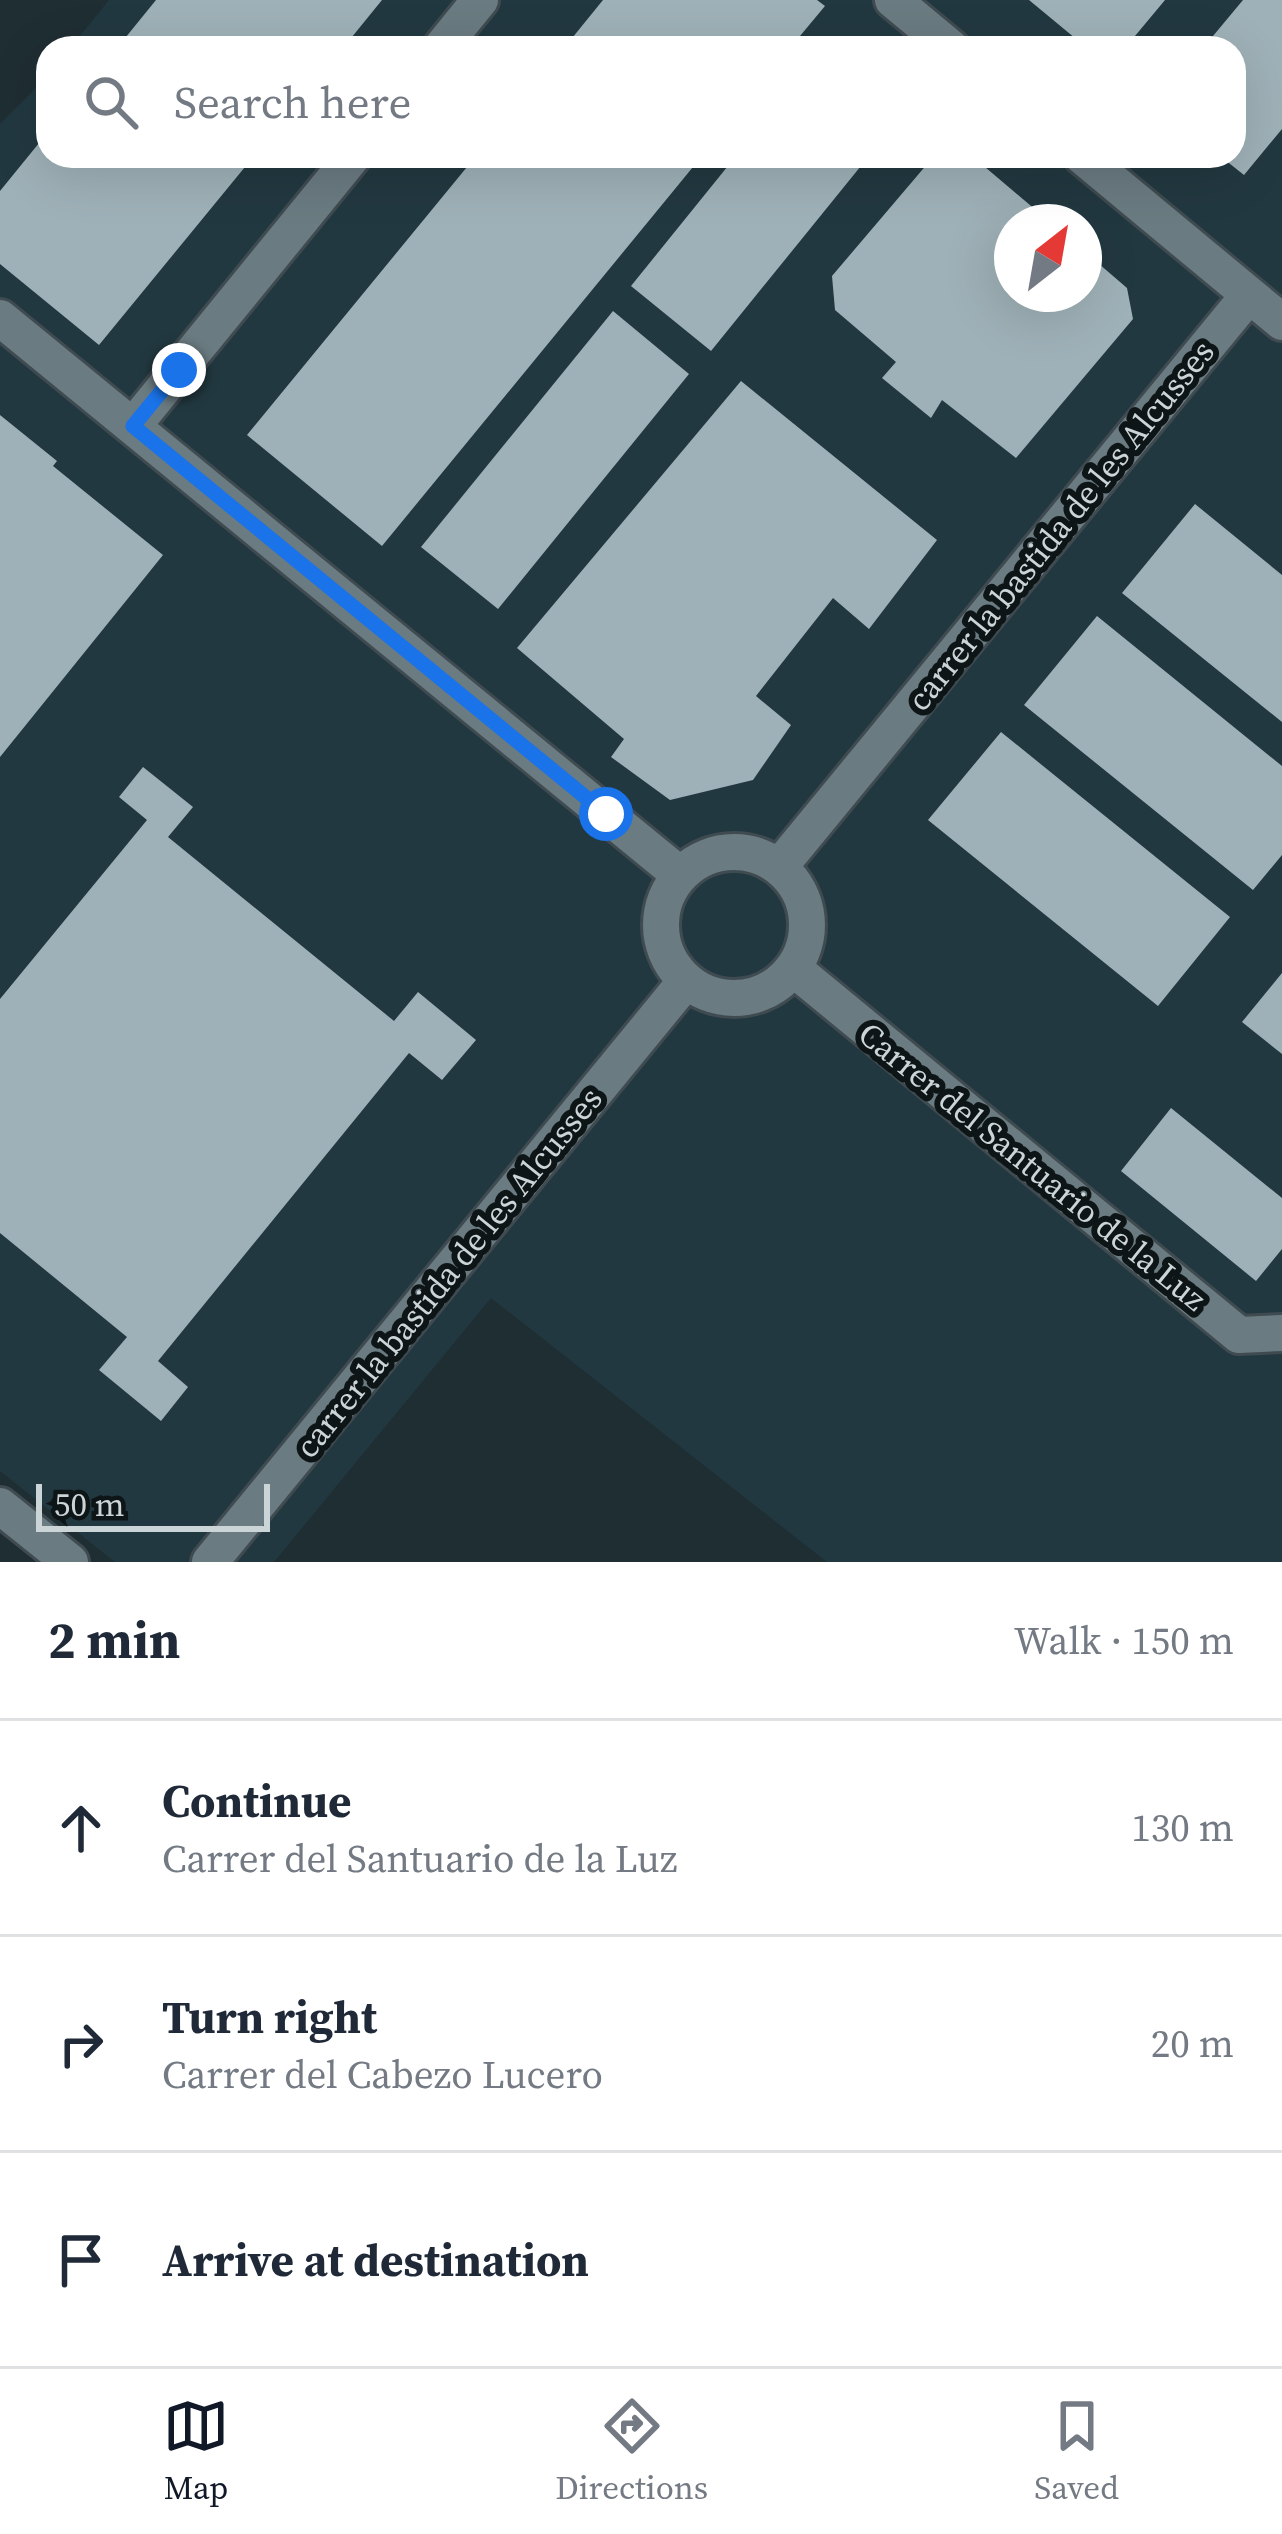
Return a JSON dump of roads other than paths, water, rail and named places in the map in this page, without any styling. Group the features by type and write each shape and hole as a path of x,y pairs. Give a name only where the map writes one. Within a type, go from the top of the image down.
{"street":[{"path":"451,36 480,0"},
{"path":"893,0 936,36"},
{"path":"133,426 343,168"},
{"path":"1096,168 1282,322"},
{"name":"carrer la bastida de les Alcusses","path":"780,866 1249,295"},
{"path":"0,318 679,874"},
{"path":"749,852 780,866 798,887 807,912 806,944 794,969 772,988 743,998 715,996 686,981 670,962 661,938 662,905 679,874 712,854 749,852"},
{"name":"Carrer del Santuario de la Luz","path":"794,969 1239,1335 1282,1333"},
{"name":"carrer la bastida de les Alcusses","path":"210,1562 686,981"},
{"path":"0,1506 70,1562"}]}
